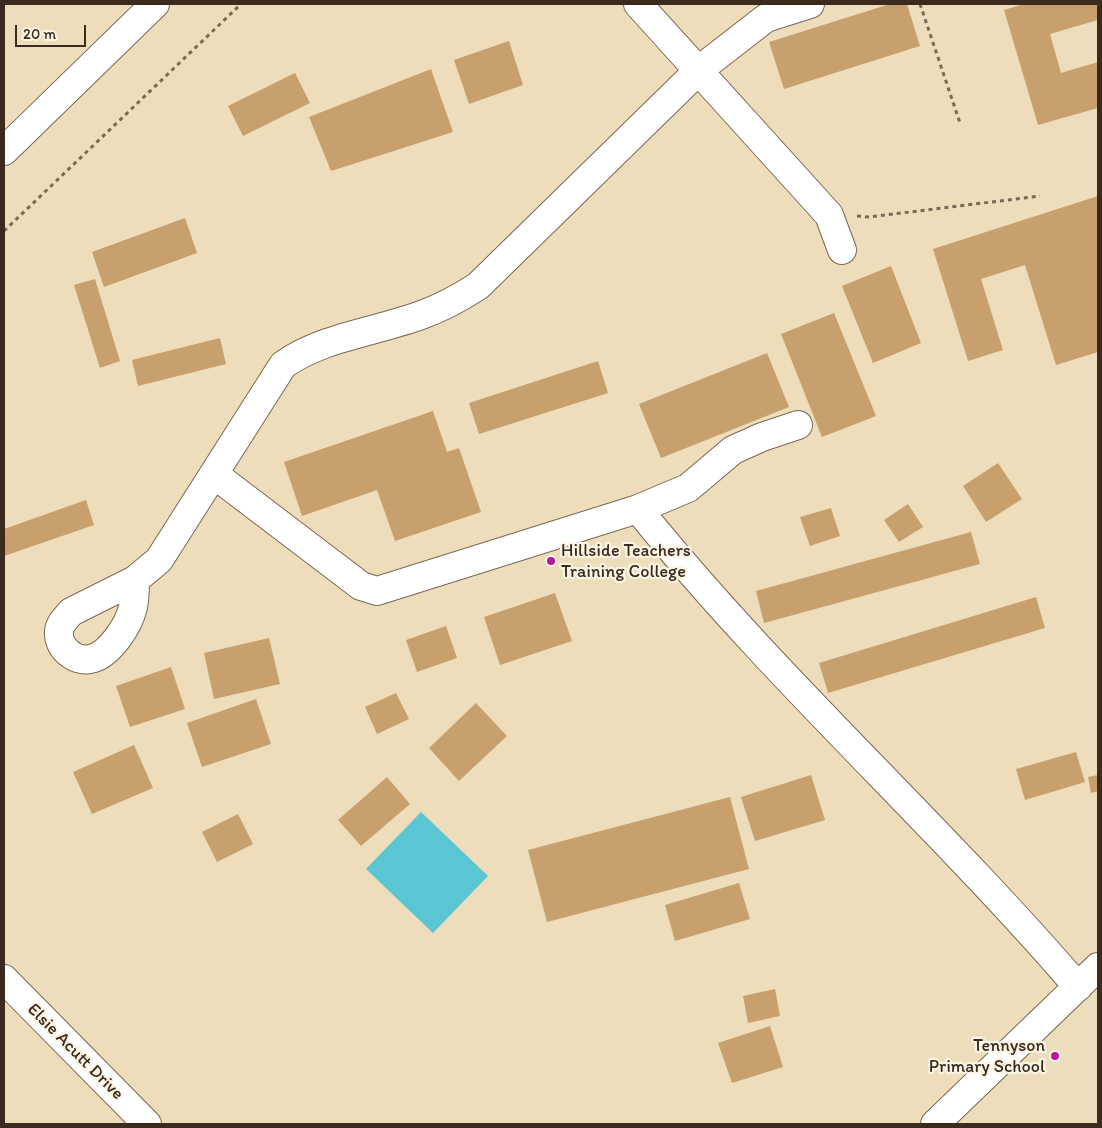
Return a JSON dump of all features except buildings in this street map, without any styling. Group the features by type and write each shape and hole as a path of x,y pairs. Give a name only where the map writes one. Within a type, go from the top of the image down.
{"street":[{"path":"4,151 155,4"},
{"path":"638,4 829,215 842,250"},
{"path":"135,580 163,554 215,475 272,379 283,365 298,354 320,345 423,314 451,302 478,286 699,70 766,18 810,4"},
{"path":"215,475 361,586 377,591 638,509 688,488 734,450 762,437 798,425"},
{"path":"638,509 670,548 823,717 1024,924 1078,987"},
{"path":"946,1121 1098,967"},
{"name":"Elsie Acutt Drive","path":"4,979 147,1124"}],"path":[{"path":"4,231 241,4"},
{"path":"920,4 960,123"},
{"path":"853,215 869,217 1040,196"}],"water":[{"path":"421,812 488,876 433,933 366,869"}],"place":[{"name":"Hillside Teachers Training College","path":"551,561"},
{"name":"Tennyson Primary School","path":"1055,1056"}]}
